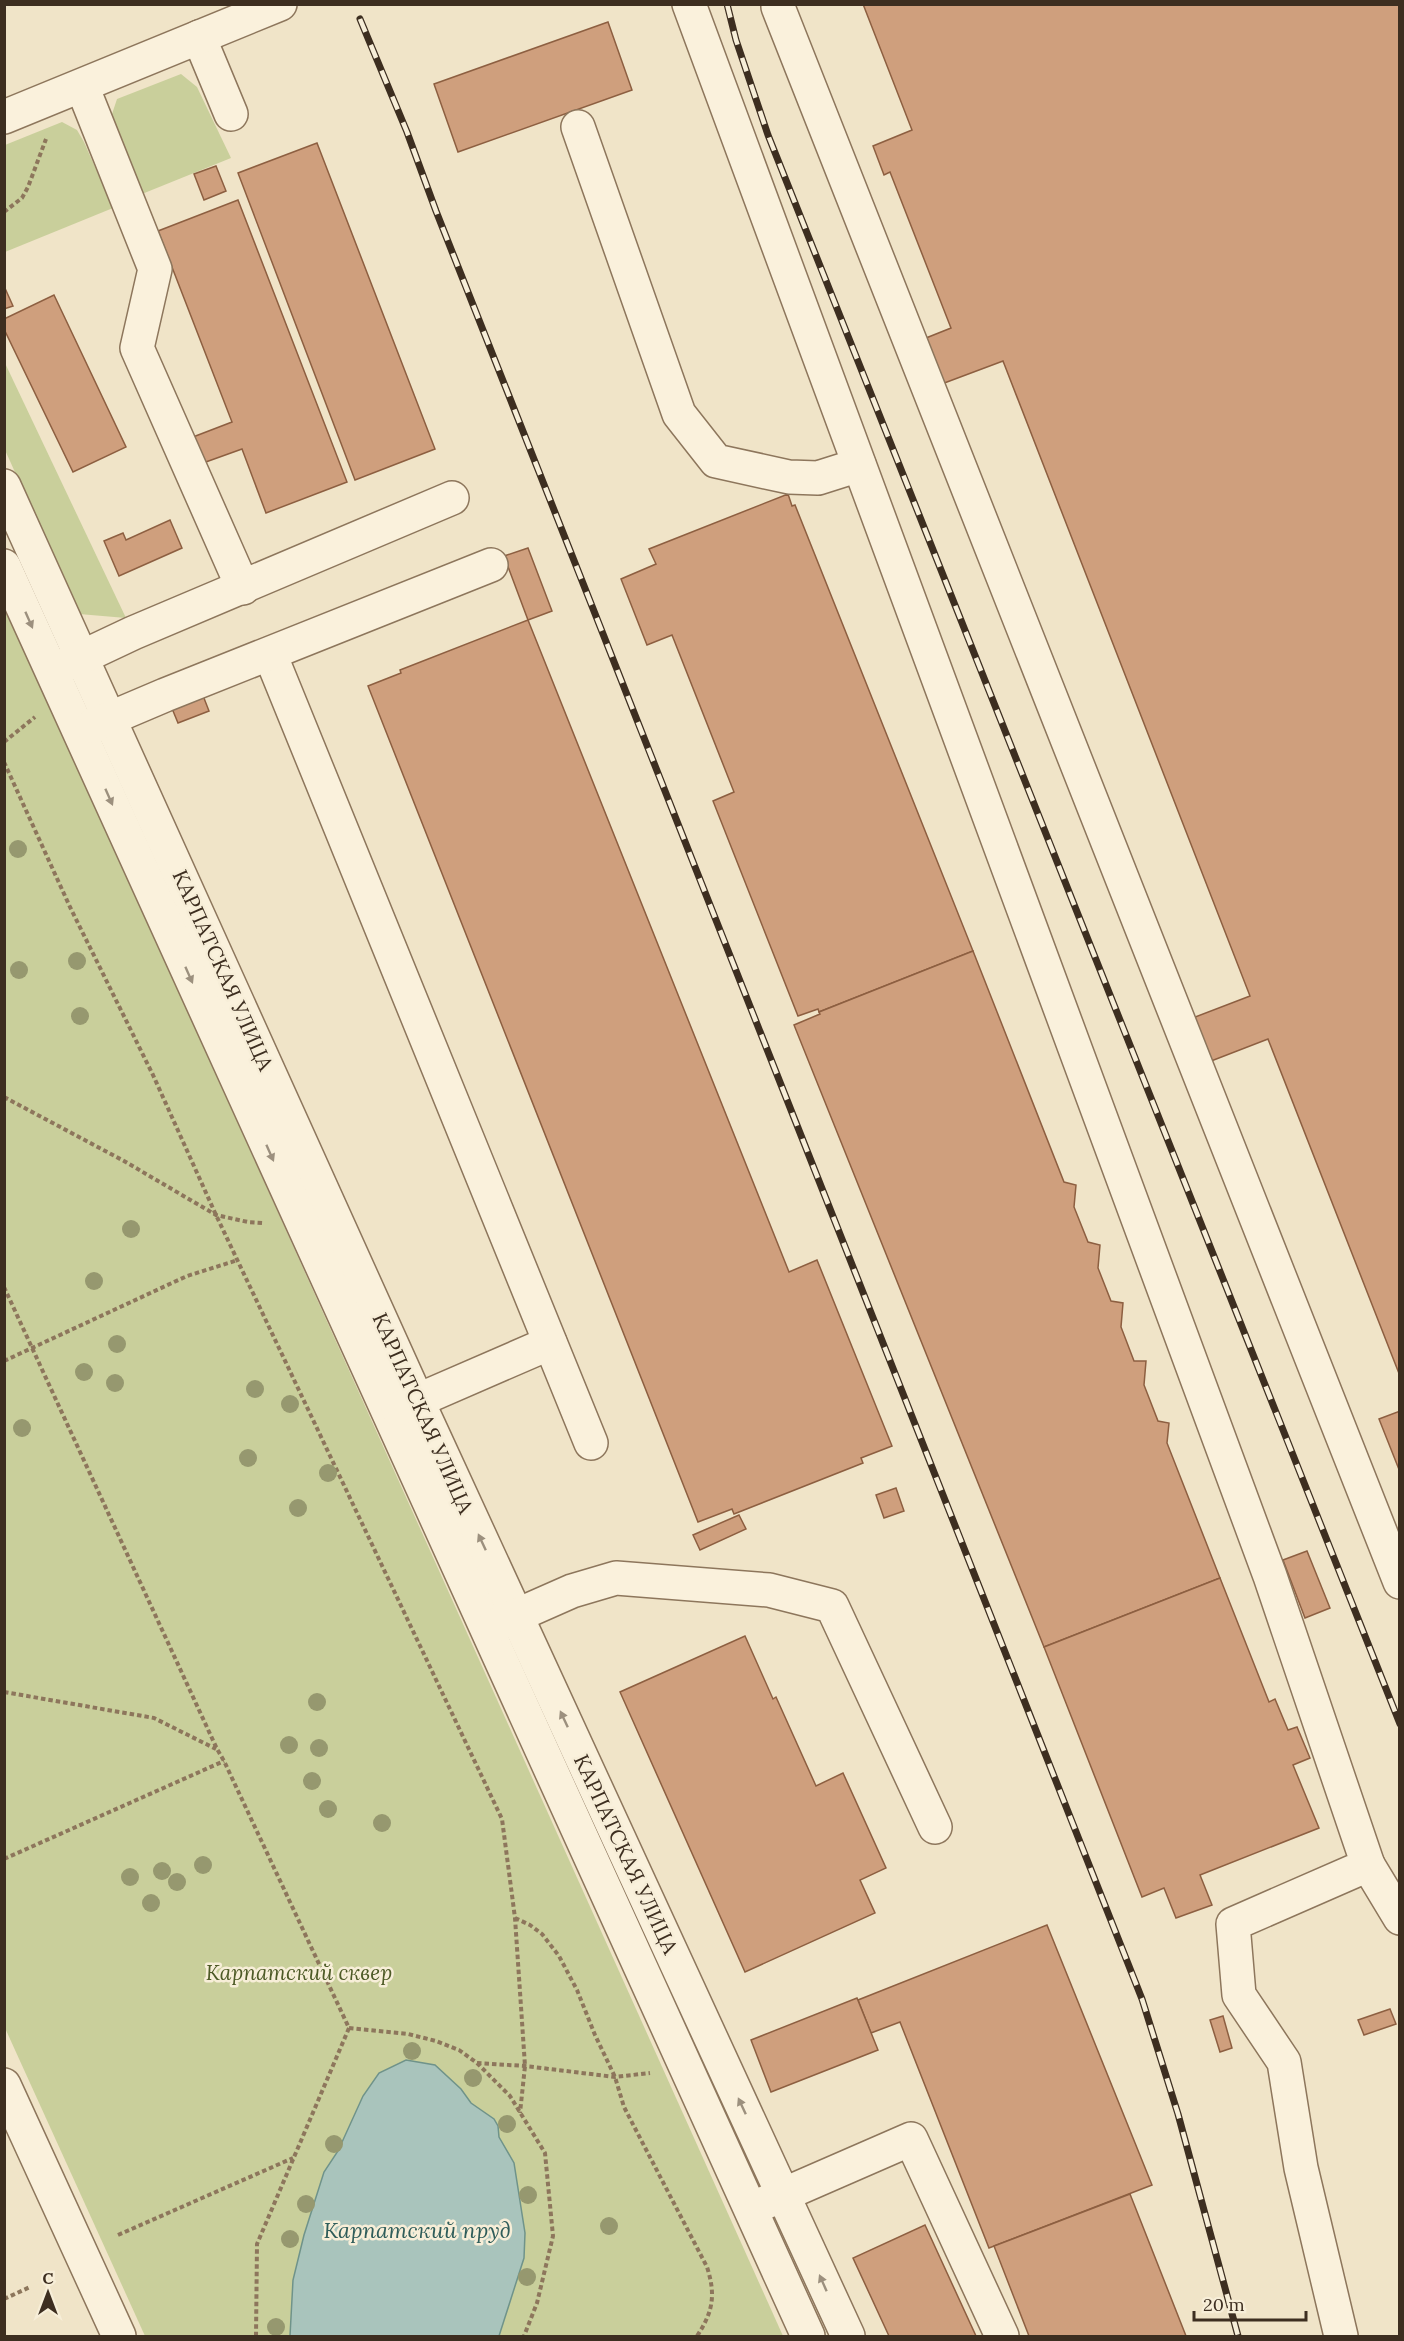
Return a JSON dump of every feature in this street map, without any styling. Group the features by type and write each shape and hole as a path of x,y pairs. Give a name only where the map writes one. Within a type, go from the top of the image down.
{"street":[{"path":"4,117 280,4"},
{"path":"689,4 1266,1565 1368,1865 1400,1918"},
{"path":"778,7 1400,1582"},
{"path":"199,37 231,114"},
{"path":"82,86 155,269 137,348 243,588"},
{"path":"578,127 679,414 716,461 789,477 818,478 859,465"},
{"path":"52,671 452,498"},
{"name":"КАРПАТСКАЯ УЛИЦА","path":"8,501 111,719 403,1407 501,1622 783,2195 848,2337"},
{"path":"79,732 491,565"},
{"name":"КАРПАТСКАЯ УЛИЦА","path":"4,566 297,1212 403,1407"},
{"path":"270,654 591,1443"},
{"path":"403,1407 550,1343"},
{"path":"501,1622 572,1591 616,1578 769,1590 832,1606 935,1827"},
{"name":"КАРПАТСКАЯ УЛИЦА","path":"501,1622 687,2069 808,2337"},
{"path":"1341,2337 1301,2168 1284,2062 1239,1995 1233,1924 1368,1865"},
{"path":"4,2085 119,2337"},
{"path":"750,2209 911,2139 1002,2337"}],"path":[{"path":"4,212 22,198 47,137"},
{"path":"4,742 40,712"},
{"path":"4,762 70,907 153,1075 216,1215 502,1819 515,1918 525,2066 520,2112"},
{"path":"4,1097 124,1161 216,1215 270,1224 297,1212"},
{"path":"4,1361 187,1276 238,1260"},
{"path":"4,1287 217,1749 349,2028 257,2244 255,2337"},
{"path":"4,1692 154,1718 217,1749"},
{"path":"4,1859 224,1761"},
{"path":"515,1918 530,1924 542,1934 559,1956 577,1990 615,2077 624,2107 707,2267 712,2282 712,2296 709,2319 698,2337"},
{"path":"349,2028 408,2034 459,2050 477,2063 510,2096 545,2153 553,2236 537,2303 525,2337"},
{"path":"477,2063 525,2066 615,2077 687,2069"},
{"path":"118,2235 294,2157"},
{"path":"4,2299 30,2288"}],"green space":[{"path":"181,74 197,87 231,158 137,196 111,130 112,114 117,99"},
{"path":"62,122 77,130 113,208 5,252 5,145"},
{"path":"4,361 126,618 79,614 5,450"},
{"name":"Карпатский сквер","path":"4,609 50,705 783,2336 145,2336 5,2028"}],"water":[{"name":"Карпатский пруд","path":"406,2060 435,2065 461,2089 471,2103 494,2119 498,2126 499,2137 514,2163 525,2233 524,2258 499,2336 290,2336 293,2280 304,2235 324,2172 338,2151 363,2096 379,2073"}],"building":[{"path":"863,4 1400,4 1400,1376 1268,1039 1206,1063 1190,1019 1250,996 1003,361 939,385 921,340 951,328 890,172 884,175 873,146 912,130"},
{"path":"608,22 632,90 458,152 434,84"},
{"path":"317,143 435,449 355,480 238,173"},
{"path":"216,166 226,191 204,200 194,174"},
{"path":"238,200 347,482 266,513 242,449 203,463 193,437 232,422 158,231"},
{"path":"4,286 13,306 4,309"},
{"path":"54,295 126,447 73,472 4,329 4,319"},
{"path":"788,494 792,506 795,505 973,951 819,1012 818,1009 798,1016 713,801 734,792 672,635 647,645 621,579 656,564 649,549"},
{"path":"170,520 182,548 119,576 104,541 123,533 126,540"},
{"path":"528,548 552,611 528,620 504,556"},
{"path":"528,620 789,1272 817,1260 892,1446 861,1458 863,1463 734,1514 732,1509 698,1522 368,686 401,673 400,670"},
{"path":"202,693 209,711 178,723 171,706"},
{"path":"973,951 1064,1182 1076,1185 1074,1207 1088,1242 1100,1245 1098,1268 1111,1301 1123,1303 1121,1327 1134,1361 1146,1361 1144,1385 1158,1421 1169,1423 1167,1443 1220,1578 1044,1647 794,1025 820,1014 819,1012"},
{"path":"1400,1411 1400,1472 1379,1419"},
{"path":"896,1488 904,1511 884,1518 876,1495"},
{"path":"739,1515 746,1529 700,1550 693,1535"},
{"path":"1307,1551 1330,1608 1305,1618 1283,1560"},
{"path":"1220,1578 1269,1702 1275,1699 1288,1730 1297,1727 1310,1758 1293,1765 1319,1828 1200,1875 1212,1905 1176,1918 1164,1888 1142,1897 1044,1647"},
{"path":"745,1636 773,1699 776,1697 816,1786 843,1773 886,1868 860,1880 875,1913 745,1972 620,1692"},
{"path":"1047,1925 1152,2185 989,2248 900,2022 871,2033 858,2000"},
{"path":"857,1998 878,2050 771,2092 751,2040"},
{"path":"1390,2009 1396,2024 1364,2035 1358,2020"},
{"path":"1223,2016 1232,2048 1220,2052 1210,2020"},
{"path":"1130,2194 1186,2336 1029,2336 994,2246"},
{"path":"925,2225 976,2336 889,2336 853,2258"}],"railway":[{"path":"727,4 736,40 768,135 1400,1724"},
{"path":"360,19 407,132 436,211 1142,1999 1178,2114 1238,2336"}]}
